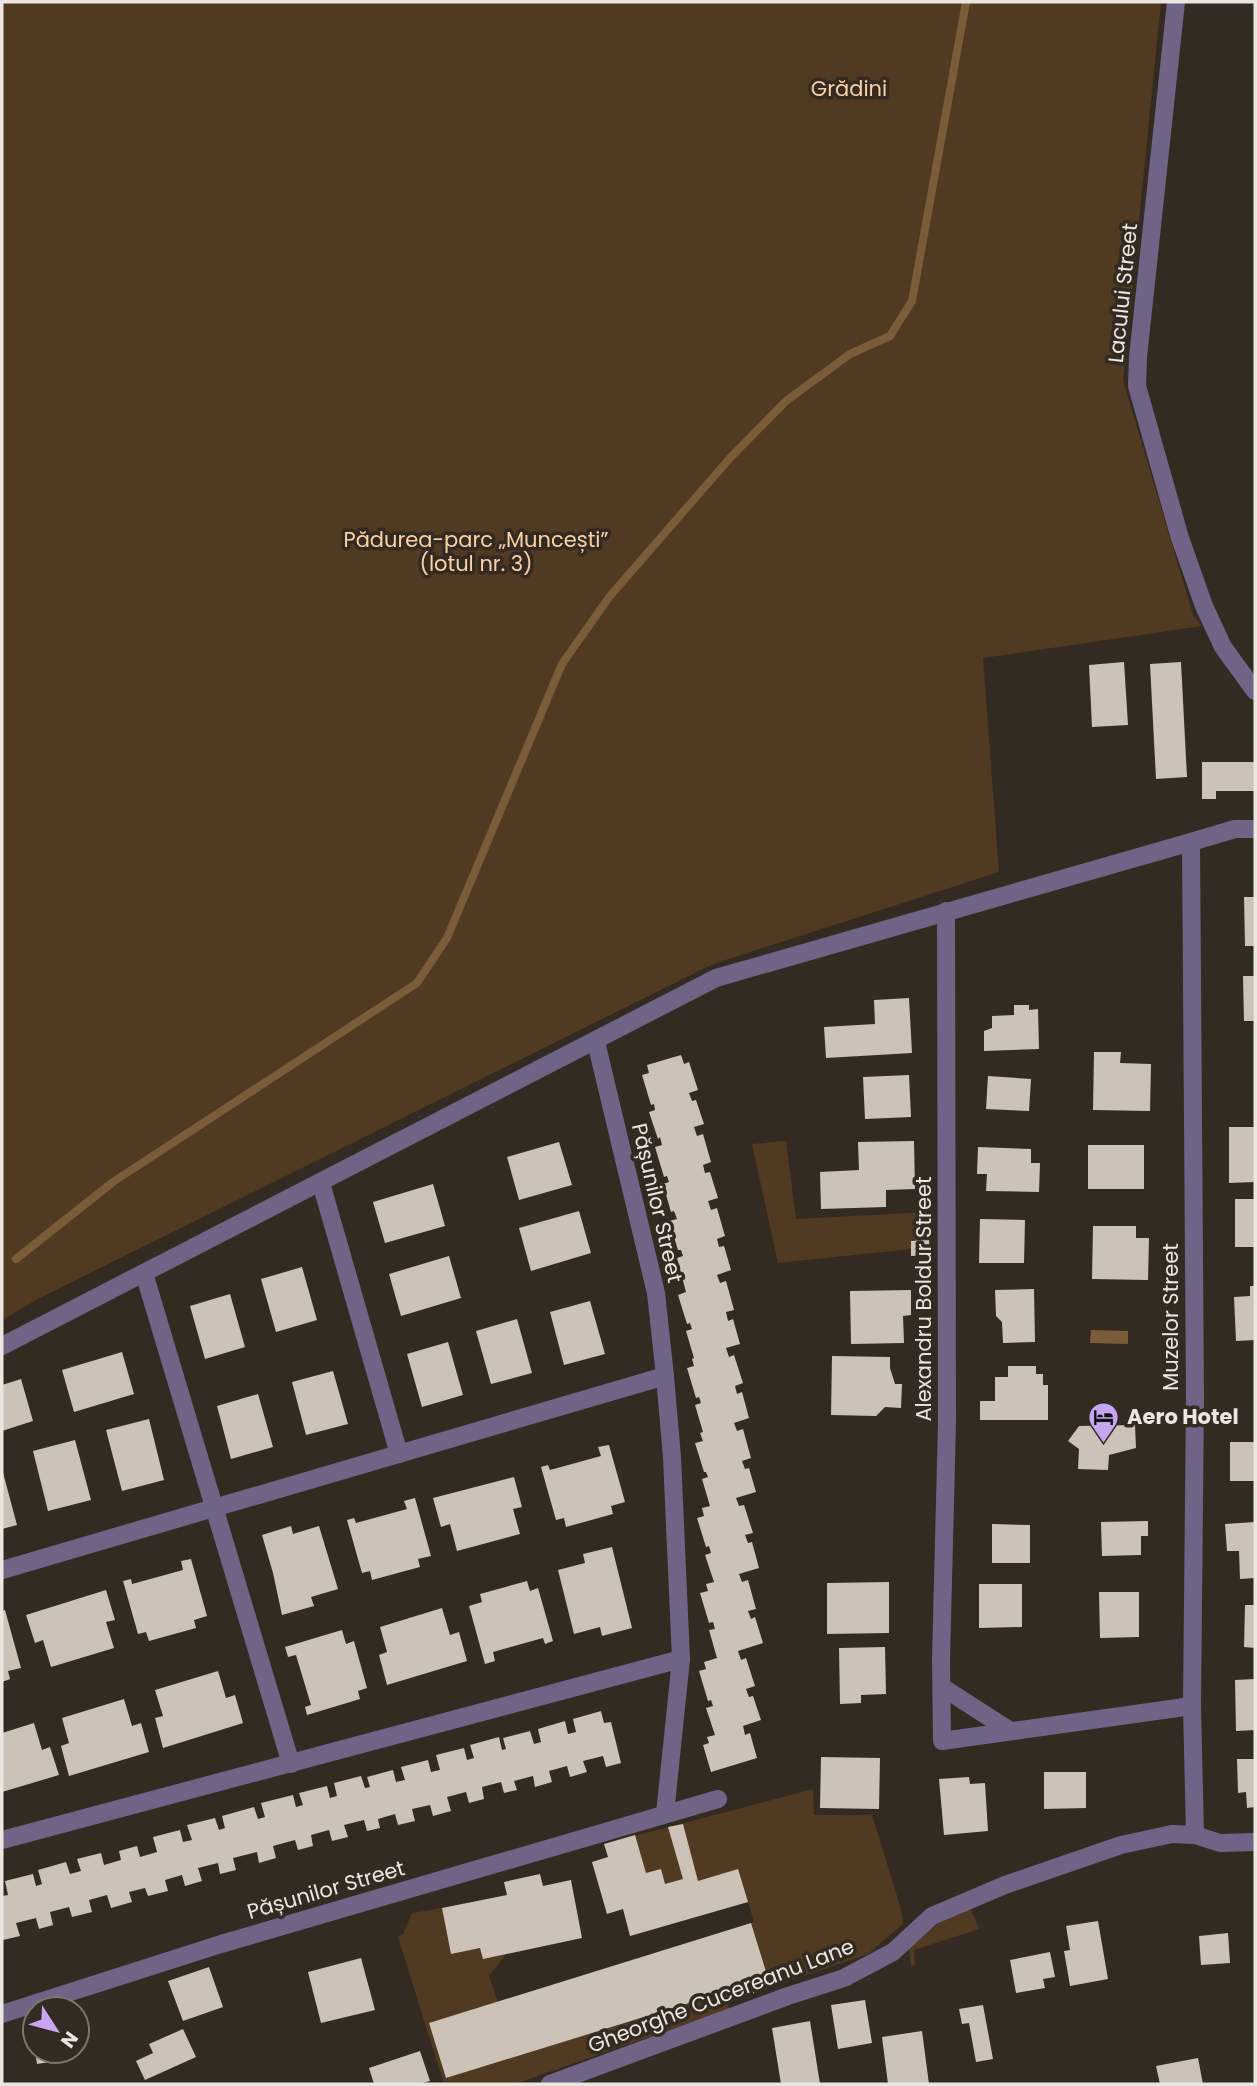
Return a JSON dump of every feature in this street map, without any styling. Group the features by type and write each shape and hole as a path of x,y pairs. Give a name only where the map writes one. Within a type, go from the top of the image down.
{"street":[{"name":"Lacului Street","path":"1176,2 1138,357 1138,386 1180,538 1204,606 1223,647 1255,691"},
{"path":"2,1346 321,1184 716,978 1191,842 1235,830 1255,829"},
{"name":"Muzelor Street","path":"1191,842 1195,1384 1192,1706 1195,1835"},
{"name":"Alexandru Boldur Street","path":"946,911 947,1422 942,1741 1192,1706"},
{"name":"Pășunilor Street","path":"596,1042 656,1293 665,1376 672,1457 681,1659 665,1814"},
{"path":"321,1184 399,1454"},
{"path":"144,1273 291,1764"},
{"path":"2,1570 665,1376"},
{"path":"2,1840 681,1659"},
{"path":"942,1687 1009,1730"},
{"name":"Pășunilor Street","path":"2,2014 221,1944 718,1799"},
{"name":"Gheorghe Cucereanu Lane","path":"550,2084 844,1978 893,1952 932,1916 1004,1885 1121,1845 1172,1834 1195,1835 1220,1843 1255,1842"}],"green space":[{"name":"Pădurea-parc „Muncești” (lotul nr. 3)","path":"2,2 1161,2 1123,380 1193,615 1202,626 983,658 999,872 713,964 40,1298 2,1320"},
{"path":"786,1141 796,1219 929,1212 929,1240 911,1241 911,1249 778,1263 752,1144"},
{"path":"813,1789 814,1815 872,1815 901,1909 903,1924 868,1954 754,1993 751,1983 768,1978 751,1923 754,1922 748,1902 630,1936 623,1909 607,1914 592,1862 608,1857 604,1844"},
{"path":"970,1907 979,1929 914,1950 915,1965 911,1967 909,1948 939,1923"},
{"path":"442,1908 451,1953 480,1948 506,1954 489,1976 498,2002 429,2023 446,2078 725,1992 729,2009 515,2084 444,2084 398,1937 403,1934 412,1913"}],"shaded area":[{"path":"1091,1330 1128,1331 1128,1344 1090,1343"}],"building":[{"path":"1124,662 1128,725 1092,727 1089,665"},
{"path":"1181,662 1187,777 1156,779 1150,664"},
{"path":"1202,762 1255,762 1255,791 1216,791 1216,799 1202,799"},
{"path":"1244,897 1255,897 1255,946 1245,946"},
{"path":"1243,976 1255,976 1255,1021 1244,1021"},
{"path":"909,998 912,1053 826,1058 824,1027 875,1024 874,1000"},
{"path":"1014,1005 1029,1005 1029,1010 1038,1009 1039,1049 984,1051 984,1031 992,1028 992,1016 1014,1015"},
{"path":"1094,1052 1121,1052 1120,1063 1151,1064 1150,1111 1093,1110"},
{"path":"681,1055 684,1064 689,1062 698,1090 689,1093 692,1101 696,1100 704,1124 694,1127 697,1136 703,1134 711,1162 703,1165 705,1173 710,1172 718,1198 708,1201 711,1210 717,1208 725,1236 717,1239 719,1247 724,1246 731,1270 717,1275 720,1283 726,1281 734,1310 726,1312 728,1321 733,1319 740,1344 726,1348 729,1357 734,1355 743,1383 735,1386 737,1394 742,1392 749,1418 734,1423 737,1431 743,1429 751,1458 742,1461 745,1469 749,1468 756,1492 736,1498 739,1506 744,1505 753,1533 745,1535 748,1543 752,1542 759,1568 739,1574 742,1582 748,1580 756,1609 748,1611 751,1619 755,1617 763,1643 738,1651 741,1660 746,1658 755,1686 746,1689 749,1697 753,1696 761,1720 743,1726 745,1735 750,1733 757,1758 711,1772 703,1745 709,1743 707,1737 715,1735 706,1708 713,1706 711,1700 708,1701 699,1671 706,1669 704,1662 717,1658 709,1630 715,1629 713,1622 709,1623 700,1593 708,1591 706,1584 714,1582 705,1555 711,1553 709,1546 706,1547 697,1518 704,1516 702,1508 710,1506 702,1479 708,1477 695,1443 703,1441 695,1405 701,1403 699,1397 696,1398 687,1368 694,1366 686,1331 692,1329 690,1323 687,1324 678,1295 686,1292 677,1258 683,1256 681,1250 678,1250 669,1221 677,1219 674,1211 671,1212 663,1184 669,1182 667,1176 664,1177 655,1147 662,1145 649,1112 655,1110 654,1104 651,1105 642,1075 649,1073 647,1065"},
{"path":"909,1075 911,1117 865,1119 863,1077"},
{"path":"988,1076 1031,1079 1029,1111 986,1109"},
{"path":"1229,1127 1255,1127 1255,1182 1229,1183"},
{"path":"914,1141 915,1189 886,1190 886,1207 821,1209 820,1172 859,1170 858,1142"},
{"path":"559,1142 572,1185 519,1200 507,1157"},
{"path":"1088,1145 1144,1145 1144,1189 1088,1189"},
{"path":"978,1147 1031,1149 1031,1163 1040,1163 1039,1192 986,1191 987,1174 977,1174"},
{"path":"433,1184 445,1226 385,1243 373,1202"},
{"path":"1235,1199 1255,1199 1255,1247 1235,1247"},
{"path":"579,1211 591,1253 531,1271 519,1228"},
{"path":"980,1219 1025,1220 1024,1263 979,1263"},
{"path":"1093,1226 1136,1226 1136,1238 1149,1238 1148,1280 1092,1279"},
{"path":"929,1240 930,1255 911,1256 911,1241"},
{"path":"449,1256 461,1298 401,1316 389,1274"},
{"path":"302,1267 317,1320 276,1332 261,1279"},
{"path":"1250,1286 1255,1286 1255,1340 1236,1341 1234,1297 1250,1296"},
{"path":"1034,1289 1035,1342 1003,1343 1002,1322 996,1316 995,1290"},
{"path":"911,1290 911,1315 903,1316 904,1343 851,1344 850,1291"},
{"path":"230,1294 245,1347 205,1359 190,1306"},
{"path":"590,1301 605,1354 564,1365 550,1312"},
{"path":"517,1319 532,1373 491,1384 476,1331"},
{"path":"448,1342 463,1395 422,1407 407,1354"},
{"path":"122,1352 134,1394 74,1412 62,1370"},
{"path":"832,1356 890,1357 895,1384 902,1384 901,1408 885,1407 876,1416 831,1415"},
{"path":"1008,1366 1036,1366 1036,1374 1043,1374 1043,1385 1048,1385 1048,1420 980,1420 980,1401 995,1401 995,1377 1008,1377"},
{"path":"333,1371 348,1424 306,1435 292,1382"},
{"path":"21,1379 33,1421 2,1431 2,1385"},
{"path":"258,1394 273,1447 231,1459 217,1406"},
{"path":"149,1419 164,1480 122,1491 106,1430"},
{"name":"Aero Hotel","path":"1135,1425 1136,1448 1109,1455 1108,1470 1078,1469 1079,1449 1068,1441 1079,1426"},
{"path":"75,1440 91,1500 48,1511 33,1451"},
{"path":"1230,1442 1255,1442 1255,1481 1230,1481"},
{"path":"609,1445 625,1502 611,1506 613,1514 566,1527 564,1518 556,1520 541,1467 548,1465 550,1470 601,1456 598,1447"},
{"path":"2,1469 17,1525 2,1529"},
{"path":"514,1477 522,1507 513,1509 520,1534 457,1551 450,1524 441,1527 433,1498"},
{"path":"415,1498 431,1556 418,1559 420,1567 372,1580 370,1571 362,1573 347,1520 354,1518 356,1523 407,1509 404,1501"},
{"path":"1148,1521 1148,1536 1141,1536 1141,1555 1102,1556 1101,1522"},
{"path":"1255,1522 1255,1578 1240,1579 1239,1551 1227,1551 1225,1524"},
{"path":"992,1524 1030,1525 1030,1563 992,1563"},
{"path":"291,1526 293,1534 319,1526 338,1589 311,1597 314,1606 282,1615 262,1535"},
{"path":"612,1547 632,1628 602,1636 600,1627 574,1634 558,1570 585,1563 583,1554"},
{"path":"191,1559 207,1616 194,1620 196,1628 149,1641 146,1632 138,1634 123,1581 131,1579 132,1584 183,1570 181,1561"},
{"path":"527,1581 530,1591 538,1588 553,1641 545,1644 543,1638 493,1652 495,1661 485,1664 469,1606 482,1602 480,1594"},
{"path":"889,1582 889,1633 827,1634 827,1583"},
{"path":"979,1584 1022,1584 1022,1627 979,1628"},
{"path":"106,1590 115,1620 106,1622 114,1648 51,1667 43,1640 35,1643 26,1615"},
{"path":"1099,1592 1139,1592 1139,1637 1100,1638"},
{"path":"1245,1605 1255,1605 1255,1648 1244,1647"},
{"path":"442,1608 450,1635 459,1632 467,1661 387,1685 379,1655 387,1652 380,1627"},
{"path":"5,1610 21,1668 8,1671 10,1679 2,1682 2,1611"},
{"path":"342,1630 346,1644 354,1641 367,1688 358,1691 360,1699 307,1715 305,1707 311,1705 296,1655 288,1657 285,1647"},
{"path":"885,1647 886,1694 861,1695 861,1703 840,1704 839,1648"},
{"path":"218,1671 226,1698 235,1695 243,1723 163,1748 155,1718 163,1716 155,1690"},
{"path":"1255,1679 1255,1730 1236,1731 1235,1680"},
{"path":"124,1699 132,1726 141,1723 149,1752 69,1776 61,1746 69,1743 62,1718"},
{"path":"601,1711 604,1723 611,1722 621,1763 606,1767 603,1756 583,1761 587,1772 570,1777 567,1766 549,1771 552,1782 535,1787 533,1776 514,1781 517,1790 504,1793 501,1782 482,1787 484,1799 469,1803 466,1792 447,1797 451,1811 433,1816 430,1805 412,1809 415,1821 398,1825 395,1814 378,1819 380,1828 367,1831 364,1820 344,1825 348,1837 332,1841 329,1830 311,1835 313,1846 298,1850 295,1840 273,1846 276,1858 259,1863 257,1852 233,1858 236,1870 220,1874 218,1863 198,1868 202,1881 185,1886 182,1875 165,1880 168,1891 148,1896 145,1888 129,1892 132,1902 111,1908 107,1895 89,1900 92,1912 72,1917 69,1907 50,1912 53,1925 39,1929 36,1918 16,1923 20,1936 3,1940 2,1896 8,1895 5,1881 33,1874 36,1886 42,1884 38,1870 66,1862 70,1874 81,1871 77,1859 101,1853 104,1865 121,1860 119,1851 137,1846 140,1857 157,1852 153,1837 180,1830 183,1842 192,1840 187,1825 215,1818 219,1830 225,1828 222,1816 254,1807 258,1819 265,1817 261,1803 293,1795 296,1807 303,1805 299,1793 327,1786 330,1798 337,1796 334,1783 361,1776 365,1788 370,1787 367,1777 393,1770 396,1782 405,1780 401,1767 428,1760 431,1772 440,1770 436,1755 464,1748 467,1760 474,1758 470,1745 499,1737 502,1750 506,1749 503,1738 530,1731 534,1744 541,1742 538,1729 565,1721 568,1734 576,1732 573,1719"},
{"path":"34,1723 42,1750 50,1747 59,1775 2,1792 2,1733"},
{"path":"821,1757 880,1758 879,1809 820,1808"},
{"path":"1237,1759 1255,1759 1255,1807 1247,1808 1246,1792 1238,1793"},
{"path":"1044,1772 1086,1772 1086,1808 1044,1809"},
{"path":"969,1777 970,1784 985,1783 988,1831 944,1835 939,1779"},
{"path":"683,1824 698,1881 738,1869 748,1902 630,1936 623,1909 607,1914 592,1862 608,1857 604,1844 635,1835 646,1873 661,1869 665,1884 683,1879 668,1827"},
{"path":"540,1874 543,1886 571,1880 582,1938 483,1959 480,1948 451,1954 442,1908 507,1895 504,1882"},
{"path":"1098,1921 1108,1979 1070,1986 1064,1951 1070,1950 1066,1926"},
{"path":"751,1923 768,1978 751,1983 754,1993 728,2001 725,1992 446,2078 429,2023"},
{"path":"1228,1933 1230,1963 1201,1965 1199,1936"},
{"path":"1050,1952 1055,1977 1043,1979 1045,1988 1016,1993 1010,1960"},
{"path":"361,1958 375,2010 321,2023 308,1972"},
{"path":"209,1967 223,2007 183,2021 168,1981"},
{"path":"865,2000 872,2043 838,2049 831,2005"},
{"path":"983,2005 993,2059 976,2062 969,2023 962,2024 959,2009"},
{"path":"810,2021 820,2084 781,2084 772,2028"},
{"path":"183,2029 196,2057 145,2080 136,2061 153,2053 149,2044"},
{"path":"922,2031 929,2084 888,2084 882,2037"},
{"path":"420,2051 430,2081 419,2084 374,2084 369,2068"},
{"path":"1198,2058 1203,2084 1160,2084 1156,2066"}],"waterway":[{"path":"16,1259 113,1182 417,983 447,938 562,664 610,596 730,458 786,401 850,354 890,336 912,301 966,2"}],"place":[{"name":"Aero Hotel","path":"1104,1444"}],"park label":[{"name":"Grădini","path":"849,89"}]}
